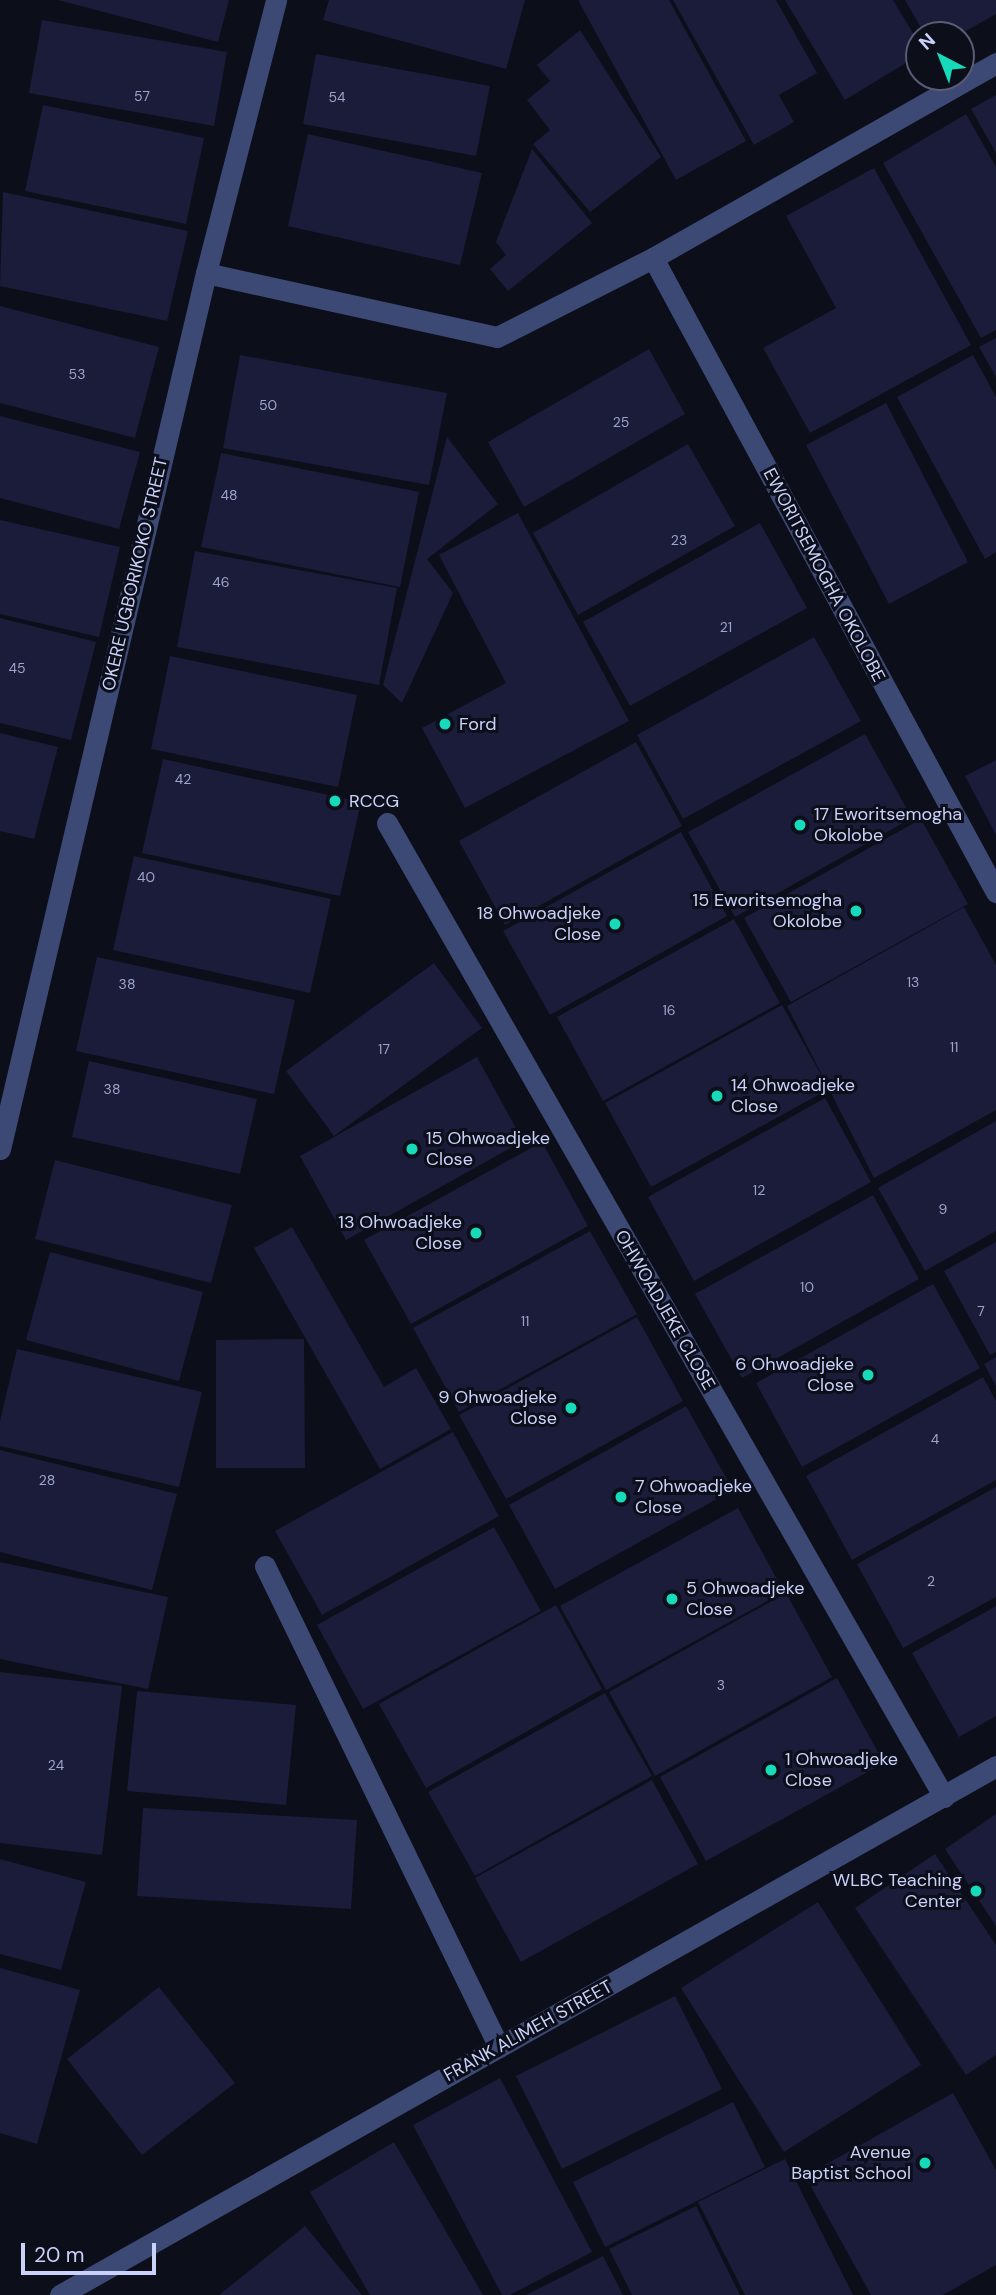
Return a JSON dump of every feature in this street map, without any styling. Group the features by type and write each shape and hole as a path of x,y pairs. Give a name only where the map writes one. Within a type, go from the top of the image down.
{"street":[{"name":"OKERE UGBORIKOKO STREET","path":"0,1149 6,1087 206,272 276,0"},
{"path":"206,272 497,337 653,258 996,63"},
{"name":"EWORITSEMOGHA OKOLOBE","path":"653,258 996,892"},
{"name":"OHWOADJEKE CLOSE","path":"387,823 944,1797"},
{"path":"265,1566 499,2048"},
{"name":"FRANK ALIMEH STREET","path":"60,2295 996,1766"}],"building":[{"path":"58,0 229,0 218,42"},
{"path":"329,0 525,0 506,69 323,20"},
{"path":"578,0 669,0 746,141 676,180"},
{"path":"673,0 776,0 817,73 779,95 794,122 754,145"},
{"path":"785,0 893,0 906,21 905,64 845,100"},
{"path":"905,0 996,0 996,14 975,26 975,21 917,21"},
{"path":"42,20 227,52 214,126 29,93"},
{"path":"580,30 661,157 590,212 533,144 550,130 527,100 550,81 537,65"},
{"path":"316,54 490,86 476,156 303,124"},
{"path":"996,95 996,153 971,109"},
{"path":"43,105 204,138 186,224 25,191"},
{"path":"966,114 996,167 996,330 981,338 883,163"},
{"path":"308,134 482,173 460,265 288,226"},
{"path":"532,149 592,223 508,291 490,269 506,255 496,242"},
{"path":"874,168 971,345 810,433 763,348 836,308 786,216"},
{"path":"3,192 188,231 167,321 0,286"},
{"path":"0,306 159,347 135,438 0,403"},
{"path":"996,338 996,377 979,347"},
{"path":"649,349 685,414 524,507 488,442"},
{"path":"240,355 447,393 429,485 223,448"},
{"path":"973,355 996,397 996,552 985,559 897,397"},
{"path":"886,403 968,562 889,604 806,445"},
{"path":"0,416 140,452 119,529 0,498"},
{"path":"447,437 498,504 427,559 453,593 402,703 383,685"},
{"path":"688,444 735,526 578,615 533,533"},
{"path":"221,453 419,492 400,587 201,547"},
{"path":"518,513 629,721 465,808 422,728 506,683 439,555"},
{"path":"0,520 120,547 99,637 0,614"},
{"path":"760,523 807,608 630,706 583,622"},
{"path":"195,551 397,588 379,685 177,647"},
{"path":"0,618 96,642 71,740 0,723"},
{"path":"814,637 861,721 683,819 637,735"},
{"path":"170,656 357,695 338,787 151,749"},
{"path":"0,733 58,747 34,839 0,831"},
{"name":"17 Eworitsemogha Okolobe","path":"865,734 912,818 735,917 688,832"},
{"path":"636,742 682,826 505,925 459,841"},
{"path":"163,759 361,802 340,896 142,853"},
{"path":"996,760 996,835 965,776"},
{"name":"15 Eworitsemogha Okolobe","path":"921,819 968,904 791,1002 744,918"},
{"name":"18 Ohwoadjeke Close","path":"681,832 727,916 550,1015 503,931"},
{"path":"134,856 331,899 310,993 113,950"},
{"path":"964,907 996,965 996,1110 874,1178 787,1006"},
{"path":"734,919 780,1003 603,1101 557,1017"},
{"path":"97,957 295,1000 274,1094 76,1051"},
{"path":"434,963 482,1028 334,1136 286,1071"},
{"name":"14 Ohwoadjeke Close","path":"782,1005 829,1089 651,1187 605,1103"},
{"name":"15 Ohwoadjeke Close","path":"477,1057 523,1141 346,1240 300,1156"},
{"path":"89,1061 257,1099 240,1174 72,1137"},
{"path":"825,1098 871,1182 694,1281 648,1197"},
{"path":"996,1121 996,1231 925,1271 878,1188"},
{"name":"13 Ohwoadjeke Close","path":"542,1142 588,1226 411,1324 364,1240"},
{"path":"55,1160 232,1205 211,1283 35,1239"},
{"path":"873,1195 919,1279 742,1378 695,1294"},
{"path":"292,1227 384,1387 416,1368 451,1429 380,1469 254,1248"},
{"path":"590,1231 637,1314 459,1412 413,1328"},
{"path":"996,1242 996,1352 990,1355 944,1271"},
{"path":"50,1252 203,1292 179,1381 26,1340"},
{"name":"6 Ohwoadjeke Close","path":"933,1284 980,1368 802,1467 756,1383"},
{"name":"9 Ohwoadjeke Close","path":"637,1317 683,1401 506,1499 459,1415"},
{"path":"304,1339 305,1468 216,1468 216,1340"},
{"path":"17,1349 202,1392 179,1487 0,1446 0,1421"},
{"path":"996,1357 996,1386 984,1364"},
{"path":"983,1377 996,1401 996,1480 852,1560 806,1476"},
{"name":"7 Ohwoadjeke Close","path":"686,1406 733,1490 555,1589 509,1505"},
{"path":"453,1432 499,1516 322,1615 275,1531"},
{"path":"0,1450 177,1494 152,1590 0,1552"},
{"path":"996,1487 996,1597 903,1648 857,1564"},
{"name":"5 Ohwoadjeke Close","path":"738,1508 784,1592 606,1690 560,1606"},
{"path":"494,1527 541,1611 363,1709 317,1625"},
{"path":"0,1562 168,1597 148,1689 0,1659"},
{"path":"786,1593 832,1677 655,1776 609,1692"},
{"path":"556,1605 602,1689 426,1788 379,1704"},
{"path":"996,1606 996,1716 959,1737 912,1653"},
{"path":"0,1672 122,1686 102,1855 0,1843"},
{"name":"1 Ohwoadjeke Close","path":"837,1678 884,1763 706,1861 660,1777"},
{"path":"137,1691 296,1705 286,1805 127,1791"},
{"path":"605,1693 652,1776 475,1876 428,1792"},
{"path":"652,1780 698,1864 521,1962 475,1878"},
{"path":"143,1808 357,1820 351,1909 137,1896"},
{"path":"996,1814 996,1926 945,1849"},
{"path":"935,1854 996,1945 996,2055 966,2075 855,1908"},
{"path":"0,1859 86,1882 61,1970 0,1954"},
{"path":"818,1902 921,2065 784,2152 681,1988"},
{"path":"0,1968 80,1990 37,2144 0,2133"},
{"path":"159,1987 235,2083 142,2155 67,2059"},
{"path":"675,1996 722,2089 562,2169 516,2076"},
{"path":"500,2078 592,2252 510,2295 502,2295 413,2125"},
{"path":"953,2093 996,2170 996,2265 943,2295 871,2295 805,2176"},
{"path":"733,2102 765,2167 605,2247 573,2182"},
{"path":"394,2142 483,2295 370,2295 310,2192"},
{"path":"785,2159 853,2295 745,2295 698,2202"},
{"path":"696,2206 740,2295 632,2295 609,2249"},
{"path":"305,2226 362,2295 219,2295"},
{"path":"603,2256 623,2295 526,2295"}],"place":[{"name":"Ford","path":"445,724"},
{"name":"RCCG","path":"335,801"},
{"name":"17 Eworitsemogha Okolobe","path":"800,825"},
{"name":"15 Eworitsemogha Okolobe","path":"856,911"},
{"name":"18 Ohwoadjeke Close","path":"615,924"},
{"name":"14 Ohwoadjeke Close","path":"717,1096"},
{"name":"15 Ohwoadjeke Close","path":"412,1149"},
{"name":"13 Ohwoadjeke Close","path":"476,1233"},
{"name":"6 Ohwoadjeke Close","path":"868,1375"},
{"name":"9 Ohwoadjeke Close","path":"571,1408"},
{"name":"7 Ohwoadjeke Close","path":"621,1497"},
{"name":"5 Ohwoadjeke Close","path":"672,1599"},
{"name":"1 Ohwoadjeke Close","path":"771,1770"},
{"name":"WLBC Teaching Center","path":"976,1891"},
{"name":"Avenue Baptist School","path":"925,2163"}]}
